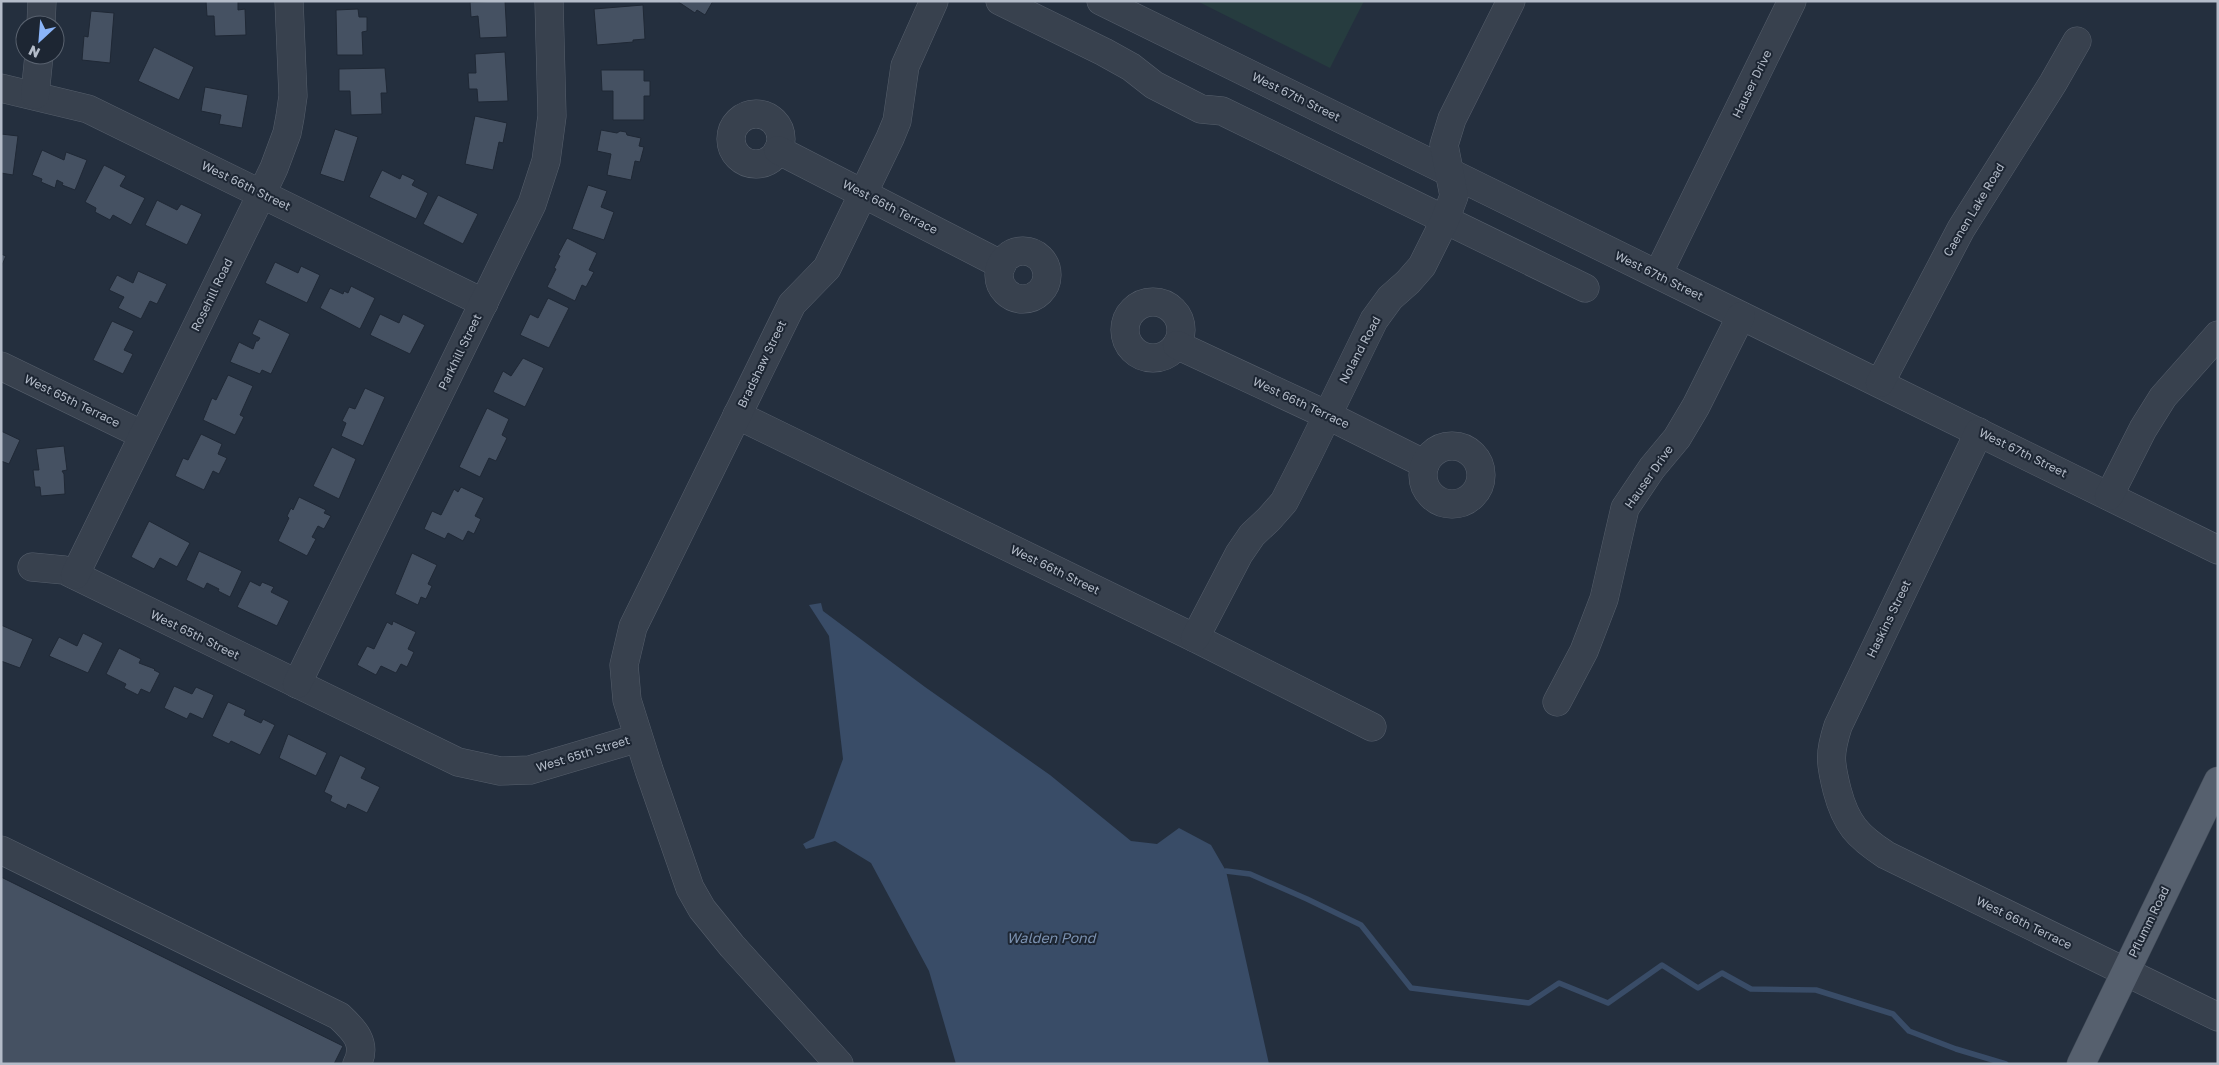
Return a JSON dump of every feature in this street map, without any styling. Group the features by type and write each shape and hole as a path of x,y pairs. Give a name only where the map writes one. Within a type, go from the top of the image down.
{"main road":[{"name":"Pflumm Road","path":"2081,1064 2218,781"}],"street":[{"path":"41,15 42,1"},
{"name":"Rosehill Road","path":"75,575 274,168 287,133 293,96 289,1"},
{"name":"Parkhill Street","path":"297,684 532,204 546,160 553,106 549,1"},
{"name":"Bradshaw Street","path":"638,738 627,700 624,665 633,627 792,304 827,268 864,193 897,121 906,66 934,1"},
{"path":"1000,1 1132,67 1162,89 1201,108 1222,111 1585,288"},
{"name":"West 67th Street","path":"1101,1 2218,550"},
{"name":"Noland Road","path":"1195,638 1239,554 1252,535 1284,502 1374,320 1390,298 1422,266 1446,220 1454,196 1444,145 1452,118 1511,1"},
{"name":"Hauser Drive","path":"1658,274 1792,1"},
{"name":"Caenen Lake Road","path":"1880,383 1961,229 2053,83 2077,41"},
{"path":"35,95 38,65"},
{"name":"West 66th Street","path":"1,88 88,109 484,303"},
{"name":"West 66th Terrace","path":"778,150 1002,265"},
{"name":"Hauser Drive","path":"1557,702 1584,651 1604,599 1625,508 1652,468 1677,438 1696,406 1741,316"},
{"path":"2109,496 2143,429 2163,397 2218,335"},
{"name":"West 66th Terrace","path":"1177,345 1327,415 1425,464"},
{"name":"West 65th Terrace","path":"1,366 143,435"},
{"name":"West 66th Street","path":"737,414 1195,638 1372,727"},
{"name":"Haskins Street","path":"1842,812 1830,764 1832,742 1979,432"},
{"name":"West 65th Street","path":"32,567 64,570 75,575 458,762 500,771 530,770 638,738 690,888 702,909 732,946 839,1064"},
{"name":"West 66th Terrace","path":"1842,812 1859,834 1886,855 2218,1017"},
{"path":"1,850 339,1016 354,1030 361,1043 358,1064"}],"green space":[{"path":"1197,1 1364,1 1330,68"}],"water":[{"name":"Walden Pond","path":"821,603 823,611 925,687 1050,775 1131,841 1157,844 1179,828 1211,845 1226,871 1269,1064 956,1064 929,971 871,863 835,841 806,849 803,844 814,838 843,759 829,636 809,605"}],"building":[{"path":"206,1 238,1 238,10 245,9 246,35 215,36 214,16 207,16"},
{"path":"505,1 507,37 480,38 478,16 471,17 470,2"},
{"path":"677,1 713,1 705,15 697,10 695,13"},
{"path":"643,5 645,39 597,45 594,9"},
{"path":"358,9 359,17 367,17 367,31 362,32 363,55 337,55 336,10"},
{"path":"91,11 114,13 110,63 82,60 84,36 88,37"},
{"path":"154,47 194,67 179,100 138,81"},
{"path":"505,52 508,101 478,102 477,89 469,89 468,73 476,73 475,54"},
{"path":"385,68 387,93 381,93 382,114 351,115 350,91 339,91 339,69"},
{"path":"601,70 644,70 644,81 650,81 650,96 644,96 644,120 613,120 613,91 602,91"},
{"path":"205,87 248,95 242,128 219,124 221,115 201,111"},
{"path":"475,116 507,123 503,143 499,142 493,170 465,164"},
{"path":"335,129 358,137 344,182 320,174"},
{"path":"601,130 617,133 620,131 626,132 627,135 641,138 639,146 644,147 640,162 635,161 631,180 607,175 611,154 597,151"},
{"path":"1,134 18,136 13,175 1,173"},
{"path":"42,150 64,160 66,152 87,160 75,190 62,185 63,183 57,180 55,188 41,182 42,179 32,175"},
{"path":"104,165 126,176 120,186 145,198 131,225 113,215 110,220 95,212 96,208 85,202"},
{"path":"382,170 400,179 402,174 415,180 412,185 428,193 416,219 369,197"},
{"path":"588,185 607,191 601,207 614,212 604,240 572,229"},
{"path":"438,195 478,214 463,244 423,224"},
{"path":"157,200 177,210 181,204 202,214 187,245 145,225"},
{"path":"567,238 597,253 589,270 594,272 586,287 582,285 575,301 547,287 556,269 554,268 560,256 558,255"},
{"path":"1,254 6,256 1,267"},
{"path":"275,262 298,273 301,266 320,275 307,303 265,283"},
{"path":"138,271 167,284 157,304 150,301 141,319 118,308 124,297 109,290 117,275 133,283"},
{"path":"351,286 375,298 360,329 320,308 330,288 343,294 344,291 348,293"},
{"path":"548,298 569,308 549,348 520,335 530,314 538,318"},
{"path":"380,314 399,323 403,314 425,325 410,354 370,335"},
{"path":"259,319 290,334 271,374 262,370 260,374 230,362 239,342 253,349 256,341 260,338 252,334"},
{"path":"112,321 134,331 124,350 133,354 123,374 93,360"},
{"path":"523,358 544,368 525,407 493,392 503,371 511,376"},
{"path":"228,375 253,386 240,415 244,417 235,435 203,420 212,398 216,400"},
{"path":"365,388 385,397 363,446 341,436 346,423 342,421 349,407 355,409"},
{"path":"487,408 509,419 502,435 507,438 496,461 489,458 480,477 459,467"},
{"path":"1,431 20,440 9,464 1,461"},
{"path":"201,434 222,444 218,454 227,458 219,474 213,471 204,490 175,476 183,458 188,460"},
{"path":"64,446 67,470 62,471 64,474 65,494 41,496 40,487 35,487 33,470 39,470 36,449"},
{"path":"332,447 356,459 339,499 313,486"},
{"path":"461,487 484,498 475,516 481,519 474,534 468,531 463,541 448,533 445,539 424,529 432,511 441,515 454,489 458,492"},
{"path":"299,497 326,510 324,513 331,516 324,529 318,526 312,537 316,539 307,556 278,541 289,518 287,516 291,508 293,510"},
{"path":"149,521 190,543 177,567 160,558 154,569 131,557"},
{"path":"199,551 242,571 230,597 207,583 204,589 186,580"},
{"path":"412,553 437,565 428,584 432,586 426,599 421,597 418,605 395,594"},
{"path":"250,581 260,586 262,582 274,587 271,592 289,601 277,626 237,607"},
{"path":"393,621 416,632 408,649 414,652 407,667 401,664 396,673 381,666 376,675 357,665 367,646 374,649 387,622 392,625"},
{"path":"1,625 33,639 20,668 1,661"},
{"path":"83,633 103,643 88,673 49,656 59,637 77,646"},
{"path":"119,648 141,659 139,663 160,673 150,693 141,689 138,695 124,688 126,684 106,674"},
{"path":"174,686 192,694 196,687 214,695 203,719 190,713 187,719 164,708"},
{"path":"228,702 246,710 244,715 261,723 263,719 275,725 260,755 231,741 229,744 212,736"},
{"path":"288,734 327,753 316,776 279,758"},
{"path":"340,755 366,768 361,778 380,787 367,813 348,804 346,809 330,801 332,796 324,792"},
{"path":"1,877 343,1046 334,1064 1,1064"}],"waterway":[{"path":"1226,871 1250,874 1361,925 1411,988 1529,1003 1559,983 1608,1003 1662,965 1698,988 1722,973 1751,989 1816,990 1893,1014 1909,1031 1956,1049 2006,1064"}]}
